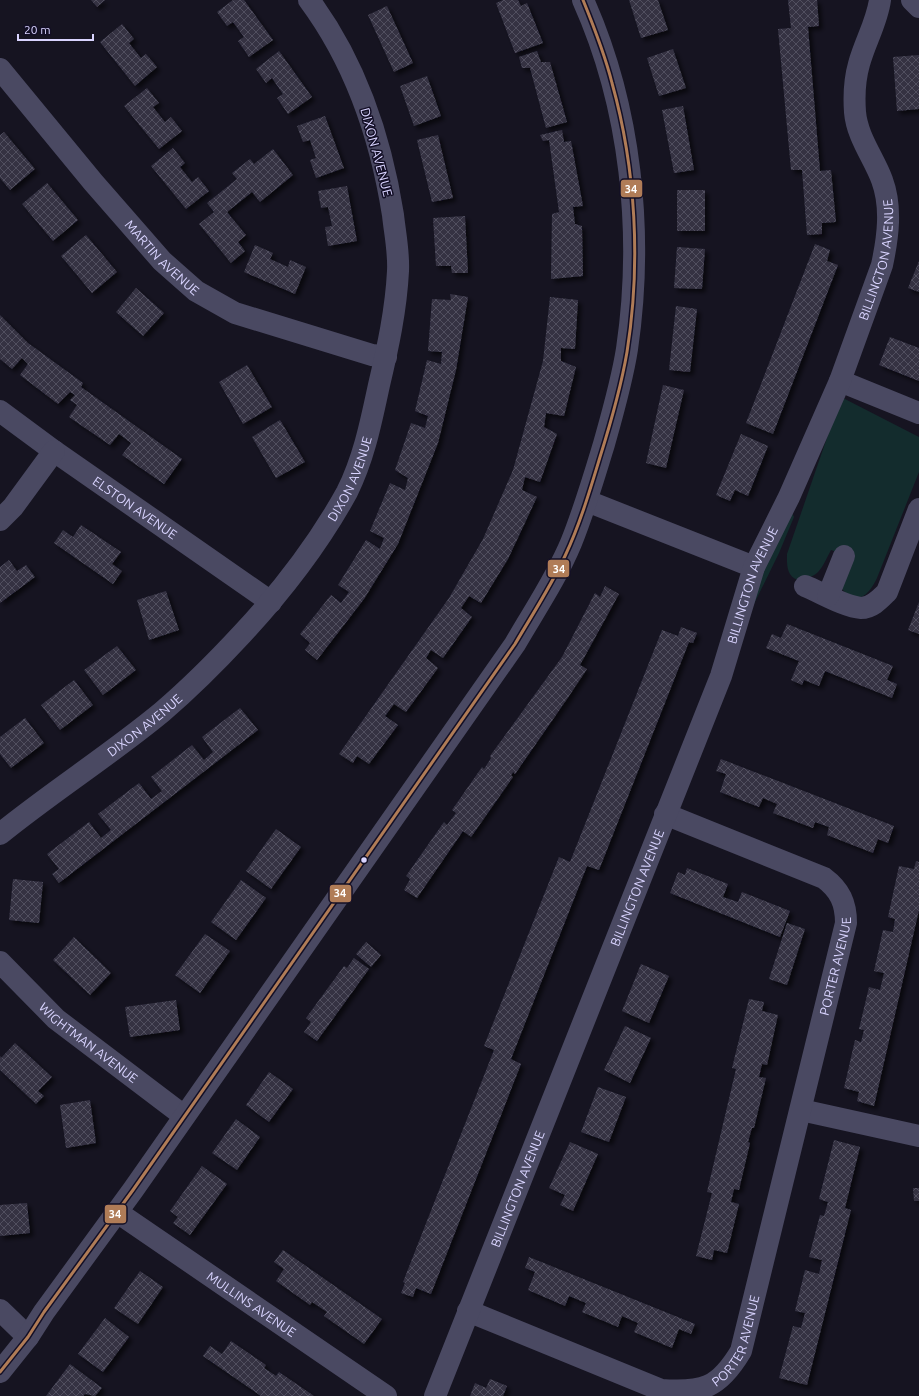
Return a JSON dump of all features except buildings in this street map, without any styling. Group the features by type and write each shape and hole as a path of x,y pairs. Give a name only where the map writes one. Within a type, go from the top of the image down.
{"street":[{"name":"DIXON AVENUE","path":"0,834 163,711 204,672 271,602 290,579 319,537 348,490 367,442 394,320 398,251 387,183 372,126 358,88 341,51 322,17 309,0"},
{"path":"0,1372 28,1337 44,1312 117,1212 514,644 549,586 570,545 587,501 619,392 630,318 633,255 629,164 622,124 599,41 583,0"},
{"name":"BILLINGTON AVENUE","path":"434,1396 721,676 754,566 789,498 840,381 882,265 886,246 888,205 882,181 858,128 855,112 859,65 880,0"},
{"path":"912,0 919,7"},
{"name":"MARTIN AVENUE","path":"0,69 93,182 162,262 196,291 235,313 372,355 386,357"},
{"path":"840,381 919,412"},
{"name":"ELSTON AVENUE","path":"0,411 54,451 271,602"},
{"path":"0,520 13,507 54,451"},
{"path":"587,501 754,566"},
{"path":"805,586 861,608 873,605 887,592 919,509"},
{"path":"828,596 844,556"},
{"name":"PORTER AVENUE","path":"468,1311 661,1390 684,1392 718,1381 729,1370 741,1351 846,923 846,910 842,897 835,886 824,878 665,814"},
{"name":"WIGHTMAN AVENUE","path":"0,962 56,1019 184,1116"},
{"path":"801,1110 919,1136"},
{"name":"MULLINS AVENUE","path":"117,1212 386,1396"},
{"path":"0,1310 28,1337"}],"green space":[{"path":"841,397 919,437 919,472 877,578 868,592 860,598 850,596 844,591 841,584 842,575 850,557 831,550 819,571 811,577 798,580 789,573 787,562 787,554"},
{"path":"792,513 794,517 779,553 753,606 749,601"}],"transit line":[{"name":"34","path":"0,1372 28,1337 44,1312 133,1190 515,644 554,578 565,556 580,519 612,418 627,352 634,285 634,217 626,149 620,116 606,62 583,0"}]}
